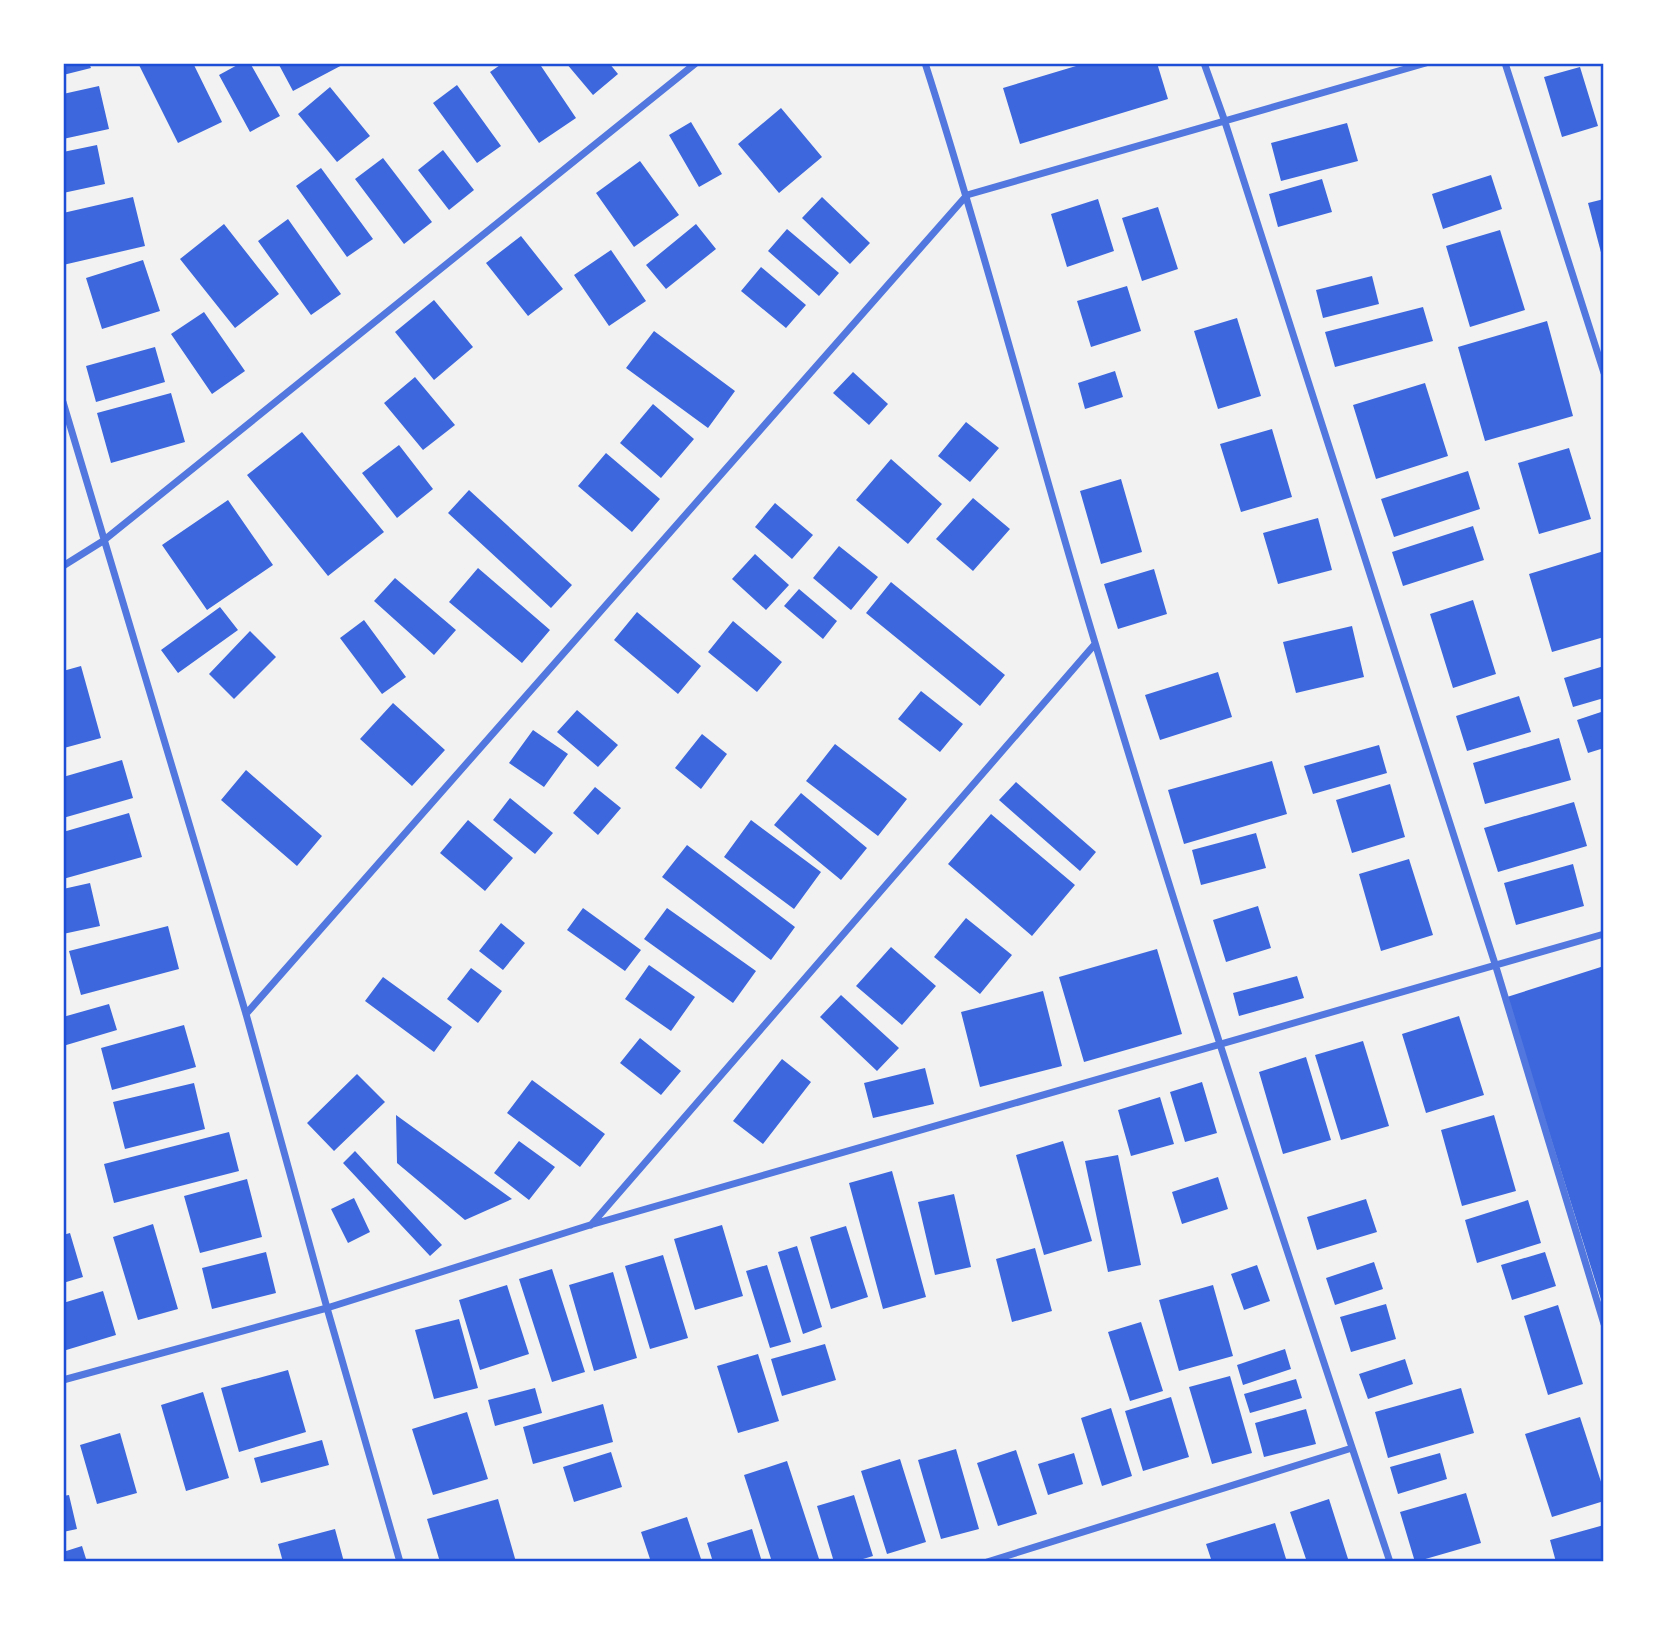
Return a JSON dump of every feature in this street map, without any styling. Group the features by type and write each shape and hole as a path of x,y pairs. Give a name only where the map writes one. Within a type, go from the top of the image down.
{"street":[{"path":"63,566 103,541 696,63"},
{"path":"925,63 967,195 1095,644 1219,1043 1390,1562"},
{"path":"1204,63 1496,967 1604,1324"},
{"path":"246,1014 967,195 1426,63"},
{"path":"1505,63 1604,373"},
{"path":"63,402 246,1014 400,1562"},
{"path":"590,1225 1095,644"},
{"path":"63,1380 327,1308 590,1225 1604,934"},
{"path":"987,1562 1352,1448"}],"building":[{"path":"63,63 89,63 91,68 63,75"},
{"path":"138,63 193,63 222,122 178,143"},
{"path":"241,63 250,63 280,116 250,132 219,75"},
{"path":"278,63 346,63 293,91"},
{"path":"503,63 539,63 576,118 539,143 490,72"},
{"path":"566,63 609,63 618,74 593,95"},
{"path":"1086,63 1157,63 1168,99 1020,144 1003,88"},
{"path":"1580,67 1598,126 1562,137 1544,77"},
{"path":"457,85 501,146 477,163 433,103"},
{"path":"99,86 109,129 63,139 63,94"},
{"path":"330,87 370,136 337,162 298,114"},
{"path":"781,108 822,157 779,193 738,144"},
{"path":"691,122 722,174 699,187 669,135"},
{"path":"1347,123 1358,161 1281,181 1271,143"},
{"path":"97,145 105,184 63,193 63,152"},
{"path":"443,150 474,190 449,210 418,170"},
{"path":"383,158 432,222 404,244 355,179"},
{"path":"640,161 679,215 634,247 596,193"},
{"path":"321,168 373,239 347,257 296,186"},
{"path":"1491,175 1502,209 1443,229 1432,194"},
{"path":"1322,179 1332,212 1278,227 1269,194"},
{"path":"133,197 145,246 63,265 63,213"},
{"path":"822,197 870,243 850,264 802,218"},
{"path":"1098,199 1114,251 1067,267 1051,214"},
{"path":"1604,199 1604,260 1603,260 1588,203"},
{"path":"1158,207 1178,269 1142,281 1122,218"},
{"path":"288,219 341,294 311,315 258,241"},
{"path":"224,224 279,294 235,328 180,259"},
{"path":"696,224 716,249 666,289 646,265"},
{"path":"787,229 839,273 819,296 768,251"},
{"path":"1500,230 1525,310 1470,327 1446,246"},
{"path":"521,236 563,289 528,316 486,263"},
{"path":"611,250 646,301 609,326 574,275"},
{"path":"143,260 160,311 102,329 86,278"},
{"path":"761,267 806,305 786,328 741,291"},
{"path":"1372,276 1379,304 1323,318 1316,290"},
{"path":"1127,286 1141,331 1091,347 1077,301"},
{"path":"434,300 473,347 434,380 395,332"},
{"path":"1423,307 1433,341 1335,367 1325,332"},
{"path":"204,312 245,371 212,394 171,334"},
{"path":"1237,318 1261,396 1218,409 1194,331"},
{"path":"1547,321 1573,416 1485,441 1458,347"},
{"path":"654,331 735,391 708,428 626,368"},
{"path":"155,347 165,382 96,402 86,366"},
{"path":"1115,371 1123,397 1085,409 1078,383"},
{"path":"853,372 888,404 869,425 833,393"},
{"path":"415,377 455,425 423,450 384,403"},
{"path":"1425,383 1448,456 1376,479 1353,405"},
{"path":"171,393 185,442 111,463 97,413"},
{"path":"653,404 694,439 661,478 620,443"},
{"path":"966,422 999,448 970,482 938,456"},
{"path":"1272,429 1292,497 1241,512 1220,444"},
{"path":"302,432 384,532 328,576 247,475"},
{"path":"399,445 433,489 397,518 362,473"},
{"path":"1569,448 1591,519 1539,534 1518,463"},
{"path":"606,453 660,499 632,532 578,486"},
{"path":"891,459 942,504 908,544 856,500"},
{"path":"1468,471 1480,509 1394,537 1381,499"},
{"path":"1121,479 1142,552 1101,564 1080,491"},
{"path":"469,490 572,585 551,608 448,513"},
{"path":"973,498 1010,529 973,571 936,539"},
{"path":"228,500 273,565 207,610 162,545"},
{"path":"775,503 813,535 792,559 755,527"},
{"path":"1318,518 1332,570 1278,584 1263,533"},
{"path":"1473,526 1484,560 1403,586 1392,552"},
{"path":"839,546 878,577 851,610 813,578"},
{"path":"1604,551 1604,637 1552,652 1529,574"},
{"path":"755,554 789,585 766,610 732,579"},
{"path":"478,568 550,630 522,663 449,602"},
{"path":"1154,569 1167,614 1118,629 1104,584"},
{"path":"395,578 456,630 434,655 374,601"},
{"path":"891,582 1005,675 980,706 866,613"},
{"path":"799,589 837,621 823,639 784,606"},
{"path":"1473,600 1496,674 1453,688 1430,614"},
{"path":"220,607 238,630 178,673 161,650"},
{"path":"637,612 701,666 678,694 614,640"},
{"path":"364,620 406,677 382,694 340,638"},
{"path":"733,621 782,662 757,692 708,652"},
{"path":"1352,626 1364,677 1296,693 1283,642"},
{"path":"250,631 276,657 234,699 209,674"},
{"path":"81,666 101,738 64,748 63,671"},
{"path":"1604,666 1604,698 1573,707 1564,678"},
{"path":"1218,672 1232,717 1160,740 1145,695"},
{"path":"921,691 963,724 940,752 898,719"},
{"path":"1519,696 1531,732 1467,751 1456,716"},
{"path":"393,703 445,750 412,786 360,739"},
{"path":"577,710 618,745 598,767 557,732"},
{"path":"1604,711 1604,748 1588,753 1577,720"},
{"path":"533,730 568,754 544,787 509,763"},
{"path":"702,734 727,754 701,789 675,768"},
{"path":"1559,738 1571,780 1485,804 1473,763"},
{"path":"835,744 907,799 878,836 806,781"},
{"path":"1379,745 1387,773 1313,794 1304,766"},
{"path":"122,760 133,798 63,818 63,777"},
{"path":"1272,761 1287,814 1184,844 1168,790"},
{"path":"246,770 322,836 297,866 221,800"},
{"path":"1016,782 1096,852 1080,871 999,800"},
{"path":"1390,784 1405,837 1352,853 1336,800"},
{"path":"595,787 621,808 598,835 573,813"},
{"path":"801,793 867,848 841,880 774,825"},
{"path":"510,798 553,833 535,854 493,820"},
{"path":"1574,802 1587,846 1498,872 1484,828"},
{"path":"129,813 142,857 63,879 63,832"},
{"path":"991,814 1075,885 1032,936 948,864"},
{"path":"468,820 513,858 485,891 440,853"},
{"path":"751,820 821,872 794,909 724,857"},
{"path":"1256,833 1266,868 1201,885 1192,850"},
{"path":"687,845 795,927 771,960 662,877"},
{"path":"1409,859 1433,935 1381,951 1359,874"},
{"path":"1573,864 1584,906 1516,925 1504,883"},
{"path":"90,883 100,926 63,934 63,889"},
{"path":"1258,906 1271,948 1226,962 1213,920"},
{"path":"583,908 641,950 625,971 567,930"},
{"path":"667,908 756,971 733,1003 644,939"},
{"path":"966,918 1012,955 980,994 934,957"},
{"path":"501,923 525,943 503,970 479,951"},
{"path":"168,926 179,969 81,995 69,951"},
{"path":"891,947 936,986 902,1025 856,986"},
{"path":"1157,949 1182,1034 1084,1062 1059,977"},
{"path":"649,965 695,997 671,1031 625,999"},
{"path":"1604,966 1604,1306 1603,1306 1507,997"},
{"path":"471,968 502,991 478,1023 447,999"},
{"path":"1297,976 1304,998 1239,1016 1233,993"},
{"path":"383,977 452,1027 434,1052 365,1001"},
{"path":"1043,991 1062,1066 980,1087 961,1012"},
{"path":"841,995 899,1048 877,1071 820,1017"},
{"path":"109,1004 117,1030 63,1046 63,1017"},
{"path":"1459,1016 1484,1095 1426,1113 1402,1034"},
{"path":"184,1025 196,1067 112,1090 101,1048"},
{"path":"640,1038 681,1071 661,1095 620,1063"},
{"path":"1363,1041 1389,1126 1341,1140 1315,1055"},
{"path":"1306,1057 1331,1140 1283,1154 1259,1072"},
{"path":"782,1059 811,1082 763,1144 733,1121"},
{"path":"925,1068 934,1104 873,1118 864,1083"},
{"path":"357,1074 385,1102 334,1151 307,1123"},
{"path":"532,1080 605,1134 580,1167 507,1113"},
{"path":"1202,1082 1217,1133 1185,1142 1170,1092"},
{"path":"194,1083 205,1129 125,1149 113,1102"},
{"path":"1160,1097 1174,1144 1131,1156 1118,1110"},
{"path":"396,1115 512,1199 465,1220 397,1163"},
{"path":"1494,1115 1516,1191 1462,1206 1441,1130"},
{"path":"229,1132 239,1171 114,1203 104,1164"},
{"path":"519,1141 555,1167 529,1200 494,1173"},
{"path":"1063,1141 1092,1241 1044,1255 1016,1155"},
{"path":"355,1151 442,1245 430,1256 343,1163"},
{"path":"1118,1155 1141,1265 1108,1272 1085,1161"},
{"path":"892,1171 926,1297 883,1309 849,1183"},
{"path":"1218,1177 1228,1209 1182,1224 1172,1192"},
{"path":"247,1179 262,1237 200,1253 184,1196"},
{"path":"954,1194 971,1267 935,1275 918,1202"},
{"path":"354,1198 370,1232 348,1243 331,1209"},
{"path":"1366,1199 1377,1232 1317,1250 1307,1217"},
{"path":"1528,1200 1541,1243 1477,1263 1465,1220"},
{"path":"153,1224 178,1309 138,1320 113,1237"},
{"path":"722,1225 743,1296 695,1310 674,1239"},
{"path":"846,1226 868,1297 831,1309 810,1237"},
{"path":"70,1233 83,1277 63,1283 63,1235"},
{"path":"797,1246 822,1327 803,1334 778,1252"},
{"path":"1035,1248 1052,1311 1012,1322 996,1259"},
{"path":"266,1252 276,1293 212,1309 202,1268"},
{"path":"1545,1252 1556,1286 1512,1300 1501,1265"},
{"path":"663,1255 688,1338 650,1349 625,1266"},
{"path":"1374,1262 1383,1289 1335,1305 1326,1278"},
{"path":"767,1265 791,1342 770,1348 746,1271"},
{"path":"1257,1265 1270,1301 1244,1310 1231,1274"},
{"path":"552,1269 585,1372 552,1382 519,1279"},
{"path":"613,1272 637,1358 594,1371 569,1285"},
{"path":"507,1285 529,1354 480,1370 459,1300"},
{"path":"1213,1285 1233,1356 1179,1371 1159,1300"},
{"path":"103,1291 116,1335 63,1351 63,1303"},
{"path":"1386,1304 1396,1339 1351,1352 1340,1317"},
{"path":"1558,1305 1583,1384 1548,1395 1524,1316"},
{"path":"459,1319 478,1388 434,1399 415,1330"},
{"path":"1141,1322 1163,1391 1130,1401 1108,1332"},
{"path":"825,1344 836,1380 782,1396 771,1359"},
{"path":"1285,1349 1291,1369 1243,1385 1237,1365"},
{"path":"758,1354 779,1421 738,1433 717,1366"},
{"path":"1405,1359 1413,1384 1368,1399 1359,1374"},
{"path":"288,1370 306,1432 239,1452 221,1388"},
{"path":"1230,1376 1252,1453 1212,1464 1189,1387"},
{"path":"1296,1379 1302,1398 1250,1413 1244,1394"},
{"path":"535,1388 542,1413 495,1426 488,1400"},
{"path":"1461,1388 1474,1433 1388,1458 1375,1412"},
{"path":"203,1392 229,1478 186,1491 161,1405"},
{"path":"1171,1397 1189,1457 1143,1471 1125,1411"},
{"path":"603,1404 613,1442 533,1464 523,1427"},
{"path":"1111,1408 1132,1476 1102,1486 1081,1418"},
{"path":"1306,1409 1316,1444 1264,1457 1255,1423"},
{"path":"467,1412 488,1479 433,1495 412,1429"},
{"path":"1580,1417 1604,1491 1604,1501 1552,1517 1525,1434"},
{"path":"120,1433 137,1493 97,1504 80,1445"},
{"path":"322,1440 329,1465 261,1483 254,1458"},
{"path":"956,1449 979,1529 941,1539 918,1460"},
{"path":"1016,1450 1037,1514 998,1526 977,1463"},
{"path":"611,1452 622,1487 574,1502 563,1467"},
{"path":"1074,1453 1083,1484 1048,1495 1038,1464"},
{"path":"1440,1453 1447,1479 1398,1494 1390,1467"},
{"path":"900,1459 926,1542 887,1554 861,1471"},
{"path":"787,1461 820,1562 772,1562 744,1475"},
{"path":"1466,1493 1481,1543 1415,1562 1400,1512"},
{"path":"69,1495 77,1529 63,1532 63,1496"},
{"path":"854,1495 873,1556 853,1562 834,1562 817,1506"},
{"path":"498,1499 516,1562 440,1562 427,1519"},
{"path":"1329,1499 1349,1562 1307,1562 1290,1512"},
{"path":"687,1517 702,1562 651,1562 641,1532"},
{"path":"1275,1523 1287,1562 1212,1562 1206,1544"},
{"path":"1604,1525 1604,1562 1556,1562 1550,1540"},
{"path":"335,1529 344,1562 283,1562 278,1544"},
{"path":"752,1529 762,1562 713,1562 707,1543"},
{"path":"82,1546 87,1562 63,1562 63,1552"}]}
